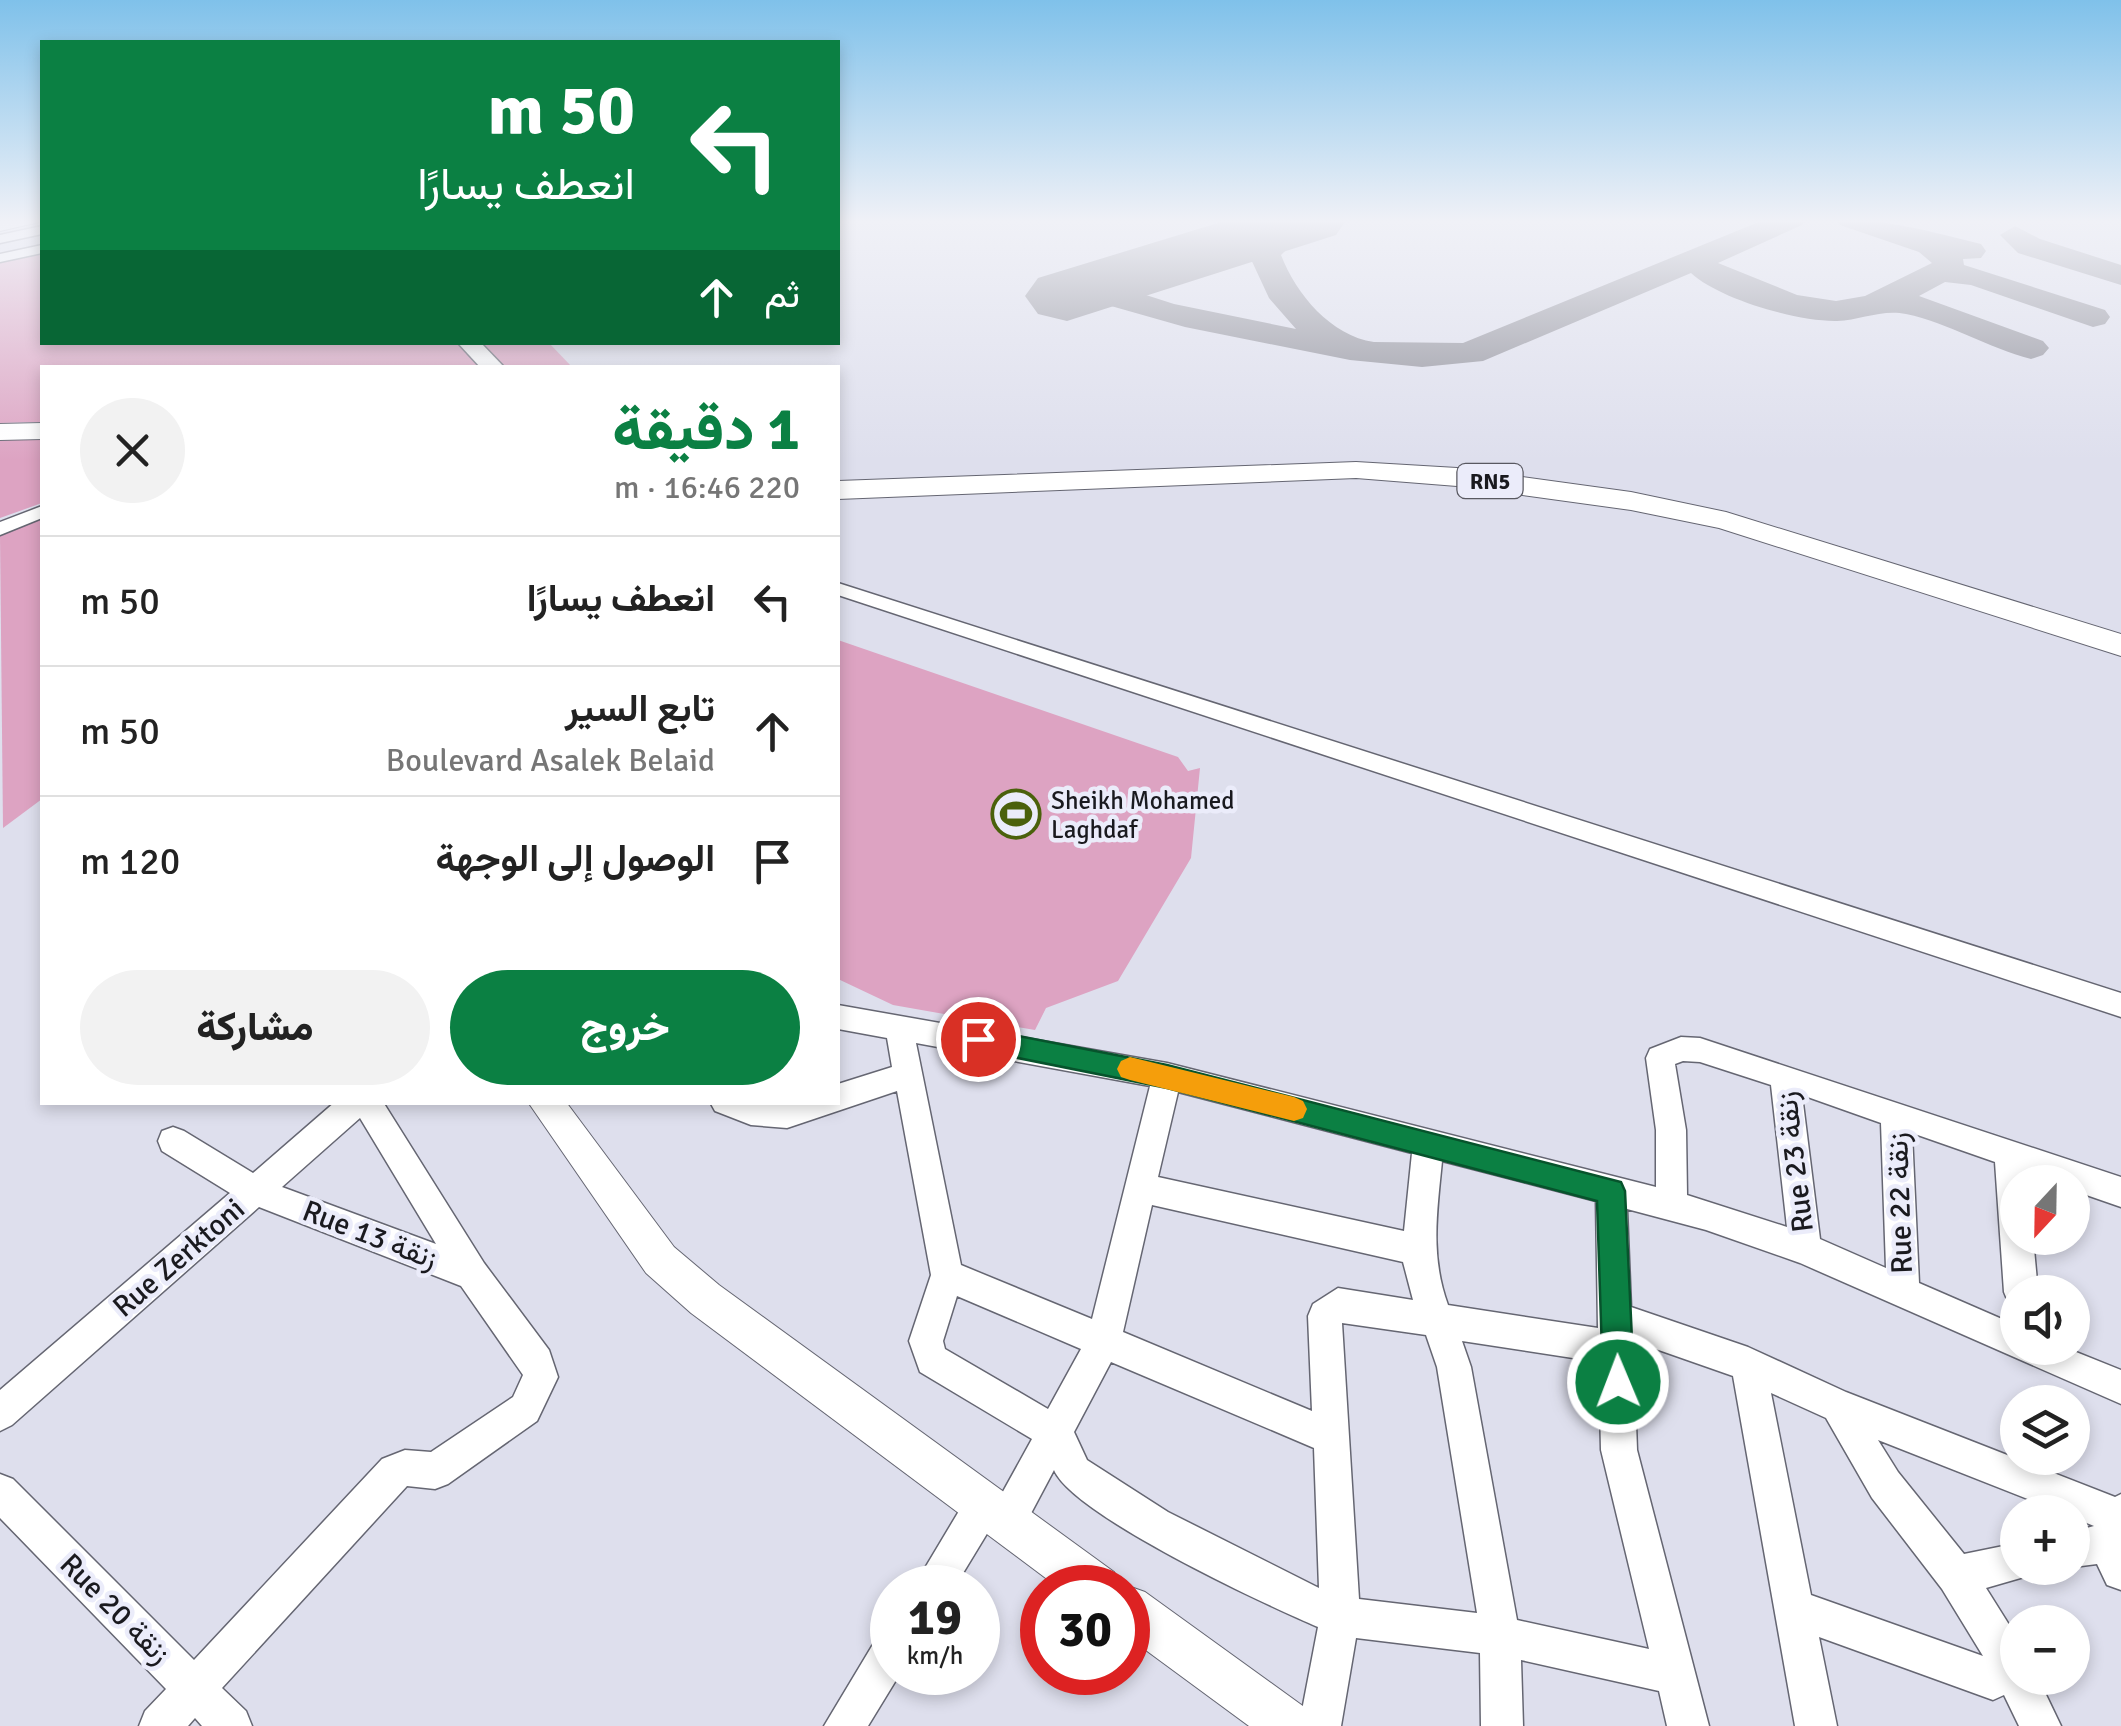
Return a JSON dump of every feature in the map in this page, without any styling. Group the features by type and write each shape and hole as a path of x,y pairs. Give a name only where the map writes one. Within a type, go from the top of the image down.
{"main road":[{"path":"470,345 491,365"},
{"path":"0,432 40,431"},
{"name":"RN5","path":"840,480 1341,461 1495,472 1700,506 1798,530 2121,634"},
{"name":"RN5","path":"840,490 1356,470 1457,477 1614,498 1726,521 2121,645"}],"street":[{"path":"0,529 40,513"},
{"path":"840,590 2121,1006"},
{"path":"840,1017 1167,1076 1672,1206 1804,1248 2000,1336"},
{"path":"900,1026 906,1075 946,1275 926,1341 932,1360 1058,1434 1066,1463 1090,1484 1220,1561 1340,1616 1500,1636 1678,1675"},
{"path":"1672,1206 1671,1130 1660,1058 1682,1048 1785,1076 2010,1157 2121,1192"},
{"path":"840,1096 906,1075"},
{"path":"951,1565 1058,1434 1104,1342 1167,1076"},
{"name":"Rue 23 زنقة","path":"1785,1076 1804,1248"},
{"name":"Rue Zerktoni","path":"0,1413 354,1105"},
{"path":"160,1726 395,1472 405,1468 436,1471 525,1409 541,1377 537,1362 472,1274 368,1105"},
{"path":"546,1105 660,1260 705,1299 1066,1565"},
{"path":"730,1105 749,1114 774,1117 799,1115 819,1105"},
{"name":"Rue 22 زنقة","path":"1896,1113 1903,1292"},
{"name":"Rue 13 زنقة","path":"173,1141 255,1192 472,1274"},
{"path":"1428,1144 1418,1250 1426,1296 1454,1367 1500,1636 1502,1726"},
{"path":"2010,1157 2020,1275"},
{"path":"1139,1188 1418,1250"},
{"path":"1611,1191 1619,1450 1688,1726"},
{"path":"946,1275 1333,1438"},
{"path":"1320,1726 1340,1616 1324,1316 1338,1305 1436,1319 1618,1334 1748,1364 2107,1539"},
{"path":"1748,1364 1816,1726"},
{"path":"2067,1365 2121,1387"},
{"path":"1838,1406 1913,1526 1956,1575 2000,1646"},
{"name":"Rue 20 زنقة","path":"0,1492 230,1726"},
{"path":"1956,1575 2000,1566"},
{"path":"1796,1608 1993,1680 2000,1675"},
{"path":"1150,1624 1290,1726"},
{"path":"845,1726 870,1686"},
{"path":"2026,1695 2040,1726"}],"shaded area":[{"path":"0,300 40,300 40,345 458,345 481,365 40,365 40,422 0,423"},
{"path":"477,345 551,345 570,365 500,365"},
{"path":"40,437 40,504 0,518 0,438"},
{"path":"40,520 40,800 3,828 0,535"},
{"name":"Sheikh Mohamed Laghdaf","path":"840,641 1178,757 1188,771 1200,768 1191,858 1118,981 1046,1008 1035,1030 893,1005 840,980"}],"taxiway":[{"path":"1124,300 1232,327 1374,353 1422,357 1470,353 1598,300"},
{"path":"1287,300 1318,329 1346,343"},
{"path":"1778,300 1836,311 1879,302"},
{"path":"1879,302 1885,300"},
{"path":"2043,300 2093,317"},
{"path":"1879,302 1911,304 2031,348"}],"slow traffic":[{"path":"1130,1069 1294,1109"}],"place":[{"name":"Sheikh Mohamed Laghdaf","path":"1016,814"}],"route":[{"path":"978,1039 1167,1076 1611,1191 1618,1382"}]}
